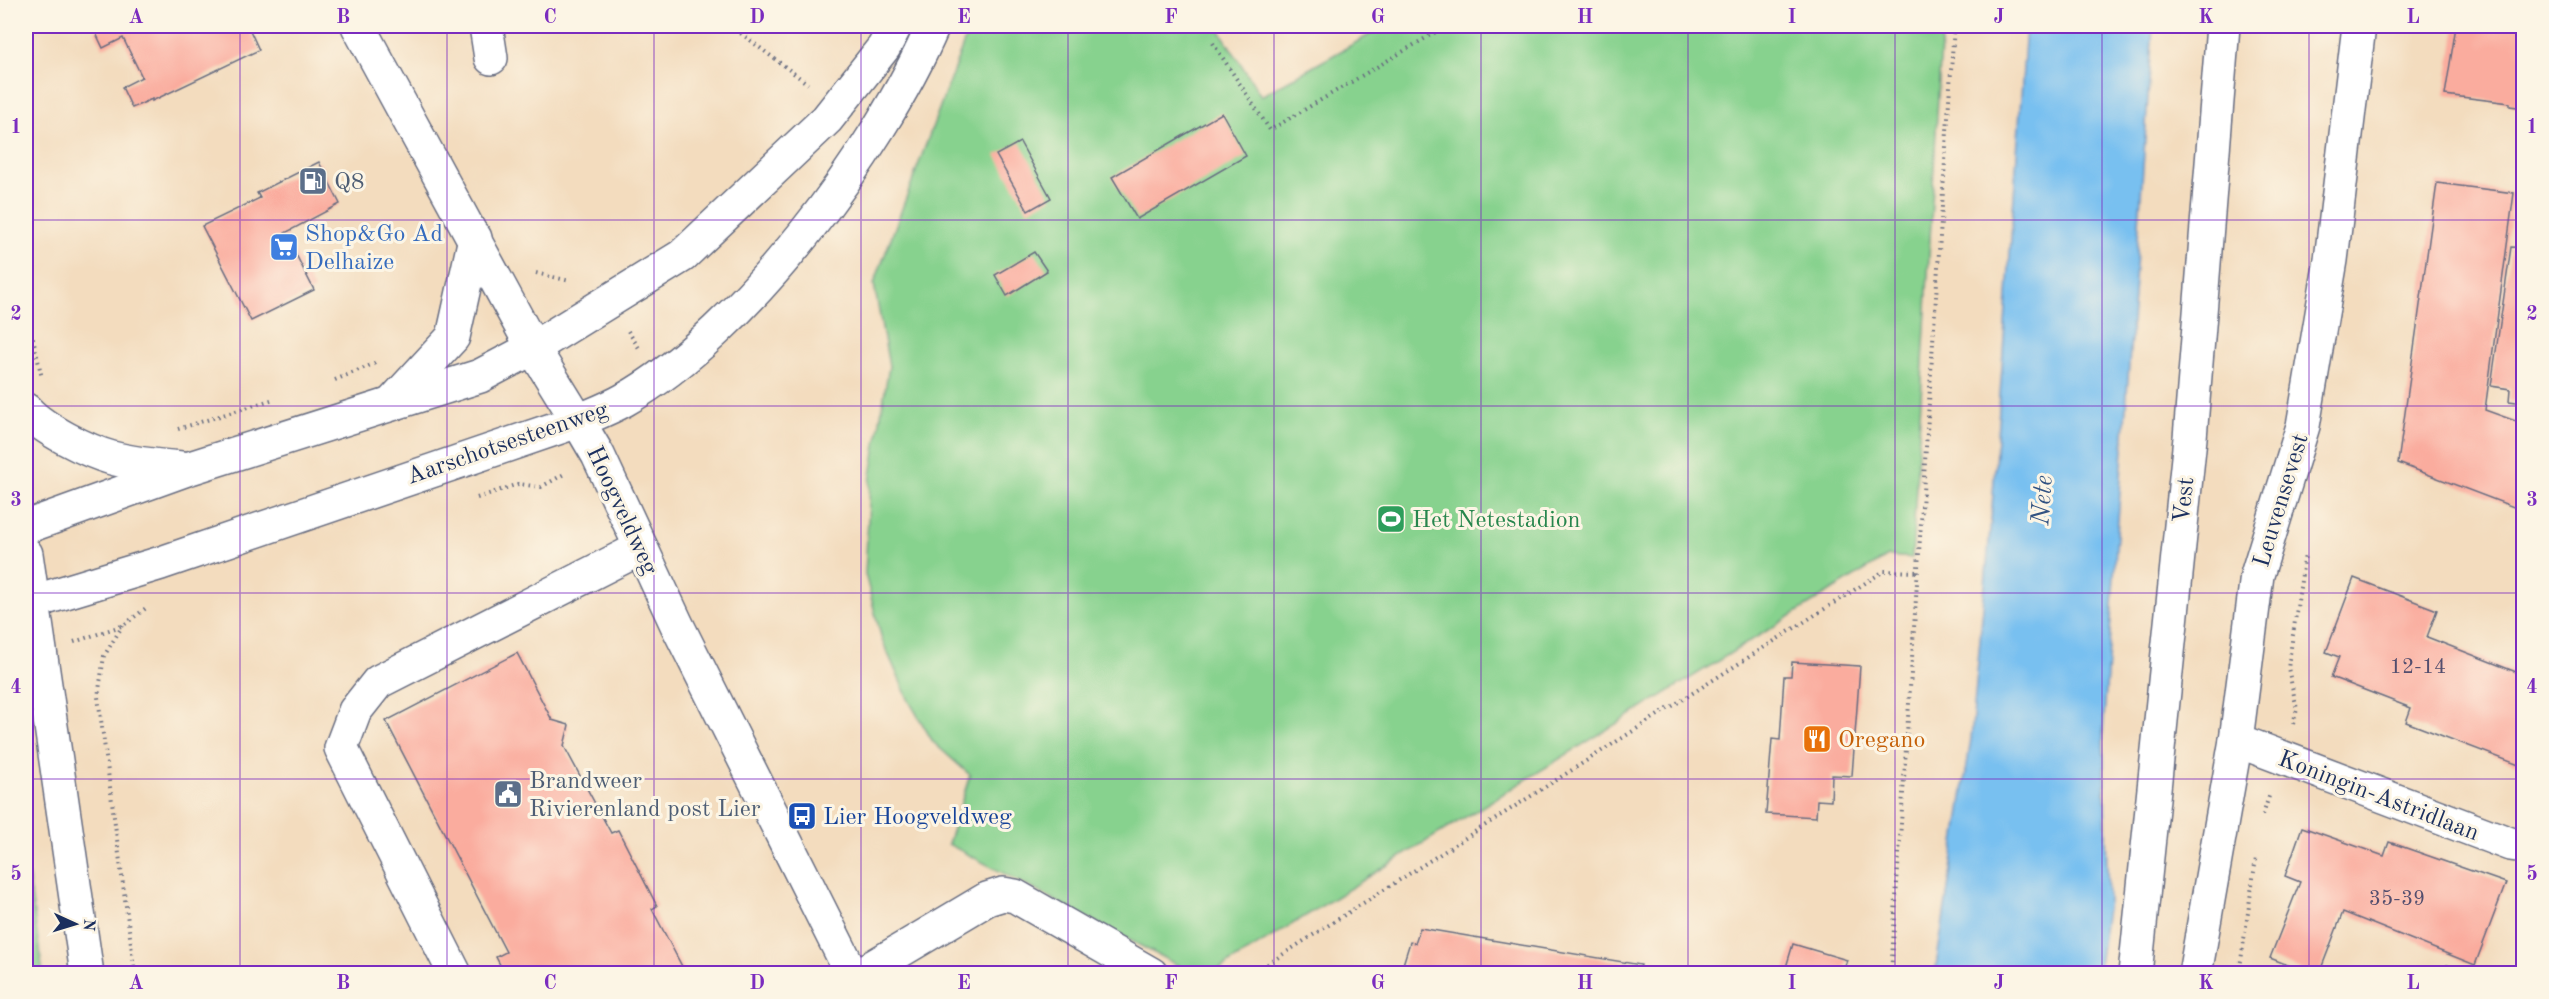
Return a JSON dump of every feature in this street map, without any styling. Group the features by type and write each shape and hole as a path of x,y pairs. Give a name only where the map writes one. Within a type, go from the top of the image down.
{"street":[{"name":"Hoogveldweg","path":"358,26 533,348 598,455 641,548 852,974"},
{"path":"486,26 491,58"},
{"path":"26,527 187,469 480,376 533,348 682,256 827,119 884,47 895,26"},
{"name":"Aarschotsesteenweg","path":"30,603 161,563 579,421 624,400 659,376 713,333 757,288 840,187 915,68 933,26"},
{"name":"Vest","path":"2135,974 2190,438 2223,26"},
{"name":"Leuvensevest","path":"2195,974 2236,740 2257,575 2303,426 2331,260 2359,26"},
{"path":"389,406 453,337 475,238"},
{"path":"26,410 33,418 56,431 111,458 187,469"},
{"path":"455,974 341,748 355,711 378,682 641,548"},
{"path":"26,554 30,603 87,974"},
{"name":"Koningin-Astridlaan","path":"2236,740 2510,844 2523,846"},
{"path":"861,974 987,899 1003,894 1015,896 1151,974"}],"path":[{"path":"731,26 811,86"},
{"path":"1213,43 1270,130 1446,26"},
{"path":"1891,974 1954,26"},
{"path":"609,303 659,376"},
{"path":"26,321 33,338 42,378 47,384"},
{"path":"324,384 382,360"},
{"path":"170,432 280,398"},
{"path":"2262,816 2283,759 2297,709 2288,668 2306,550"},
{"path":"1252,974 1884,571 1919,572"},
{"path":"124,625 104,656 98,697 135,974"},
{"path":"2239,974 2257,850"}],"green space":[{"name":"Het Netestadion","path":"970,26 1217,26 1261,96 1385,26 1942,26 1912,558 1888,556 1213,973 1192,973 948,844 970,775 933,742 909,701 882,640 865,574 870,482 889,366 874,284"},
{"path":"26,861 43,973 27,973"}],"water":[{"name":"Nete","path":"2026,26 2153,26 2103,732 2108,901 2098,973 1935,973 1971,739 1992,508"}],"building":[{"path":"106,26 248,26 259,50 152,101 152,99 132,108 122,87 142,77 123,38 103,48 95,31"},
{"path":"2456,26 2524,26 2524,108 2510,106 2510,103 2445,95"},
{"path":"1222,113 1246,156 1137,219 1112,177"},
{"path":"1020,142 1051,198 1028,211 996,155"},
{"path":"319,162 340,204 285,233 314,290 251,321 202,226 260,198 257,193"},
{"path":"2437,183 2514,193 2485,410 2524,424 2524,511 2398,463"},
{"path":"2511,247 2524,248 2524,403 2509,401 2510,389 2491,386"},
{"path":"1034,252 1047,271 1007,296 995,275"},
{"path":"2354,578 2437,610 2427,637 2524,675 2524,767 2406,722 2411,708 2331,677 2339,657 2326,652"},
{"name":"Brandweer Rivierenland post Lier","path":"517,653 552,720 569,725 564,746 611,833 618,830 657,906 652,909 686,974 505,974 496,957 506,952 386,721"},
{"name":"Oregano","path":"1792,662 1860,666 1852,776 1832,775 1831,801 1817,800 1816,817 1766,814 1772,739 1780,740 1784,676 1791,676"},
{"path":"2302,827 2384,856 2389,842 2506,883 2475,965 2343,912 2319,974 2311,974 2270,958 2300,882 2285,876"},
{"path":"1420,928 1641,965 1638,974 1400,974 1410,942 1415,943"},
{"path":"1793,944 1847,960 1842,974 1784,974"},
{"path":"2447,965 2472,973 2444,974"}],"place":[{"name":"Q8","path":"313,181"},
{"name":"Shop&Go Ad Delhaize","path":"284,247"},
{"name":"Het Netestadion","path":"1391,519"},
{"name":"Oregano","path":"1817,739"},
{"name":"Brandweer Rivierenland post Lier","path":"508,794"},
{"name":"Lier Hoogveldweg","path":"802,816"}]}
